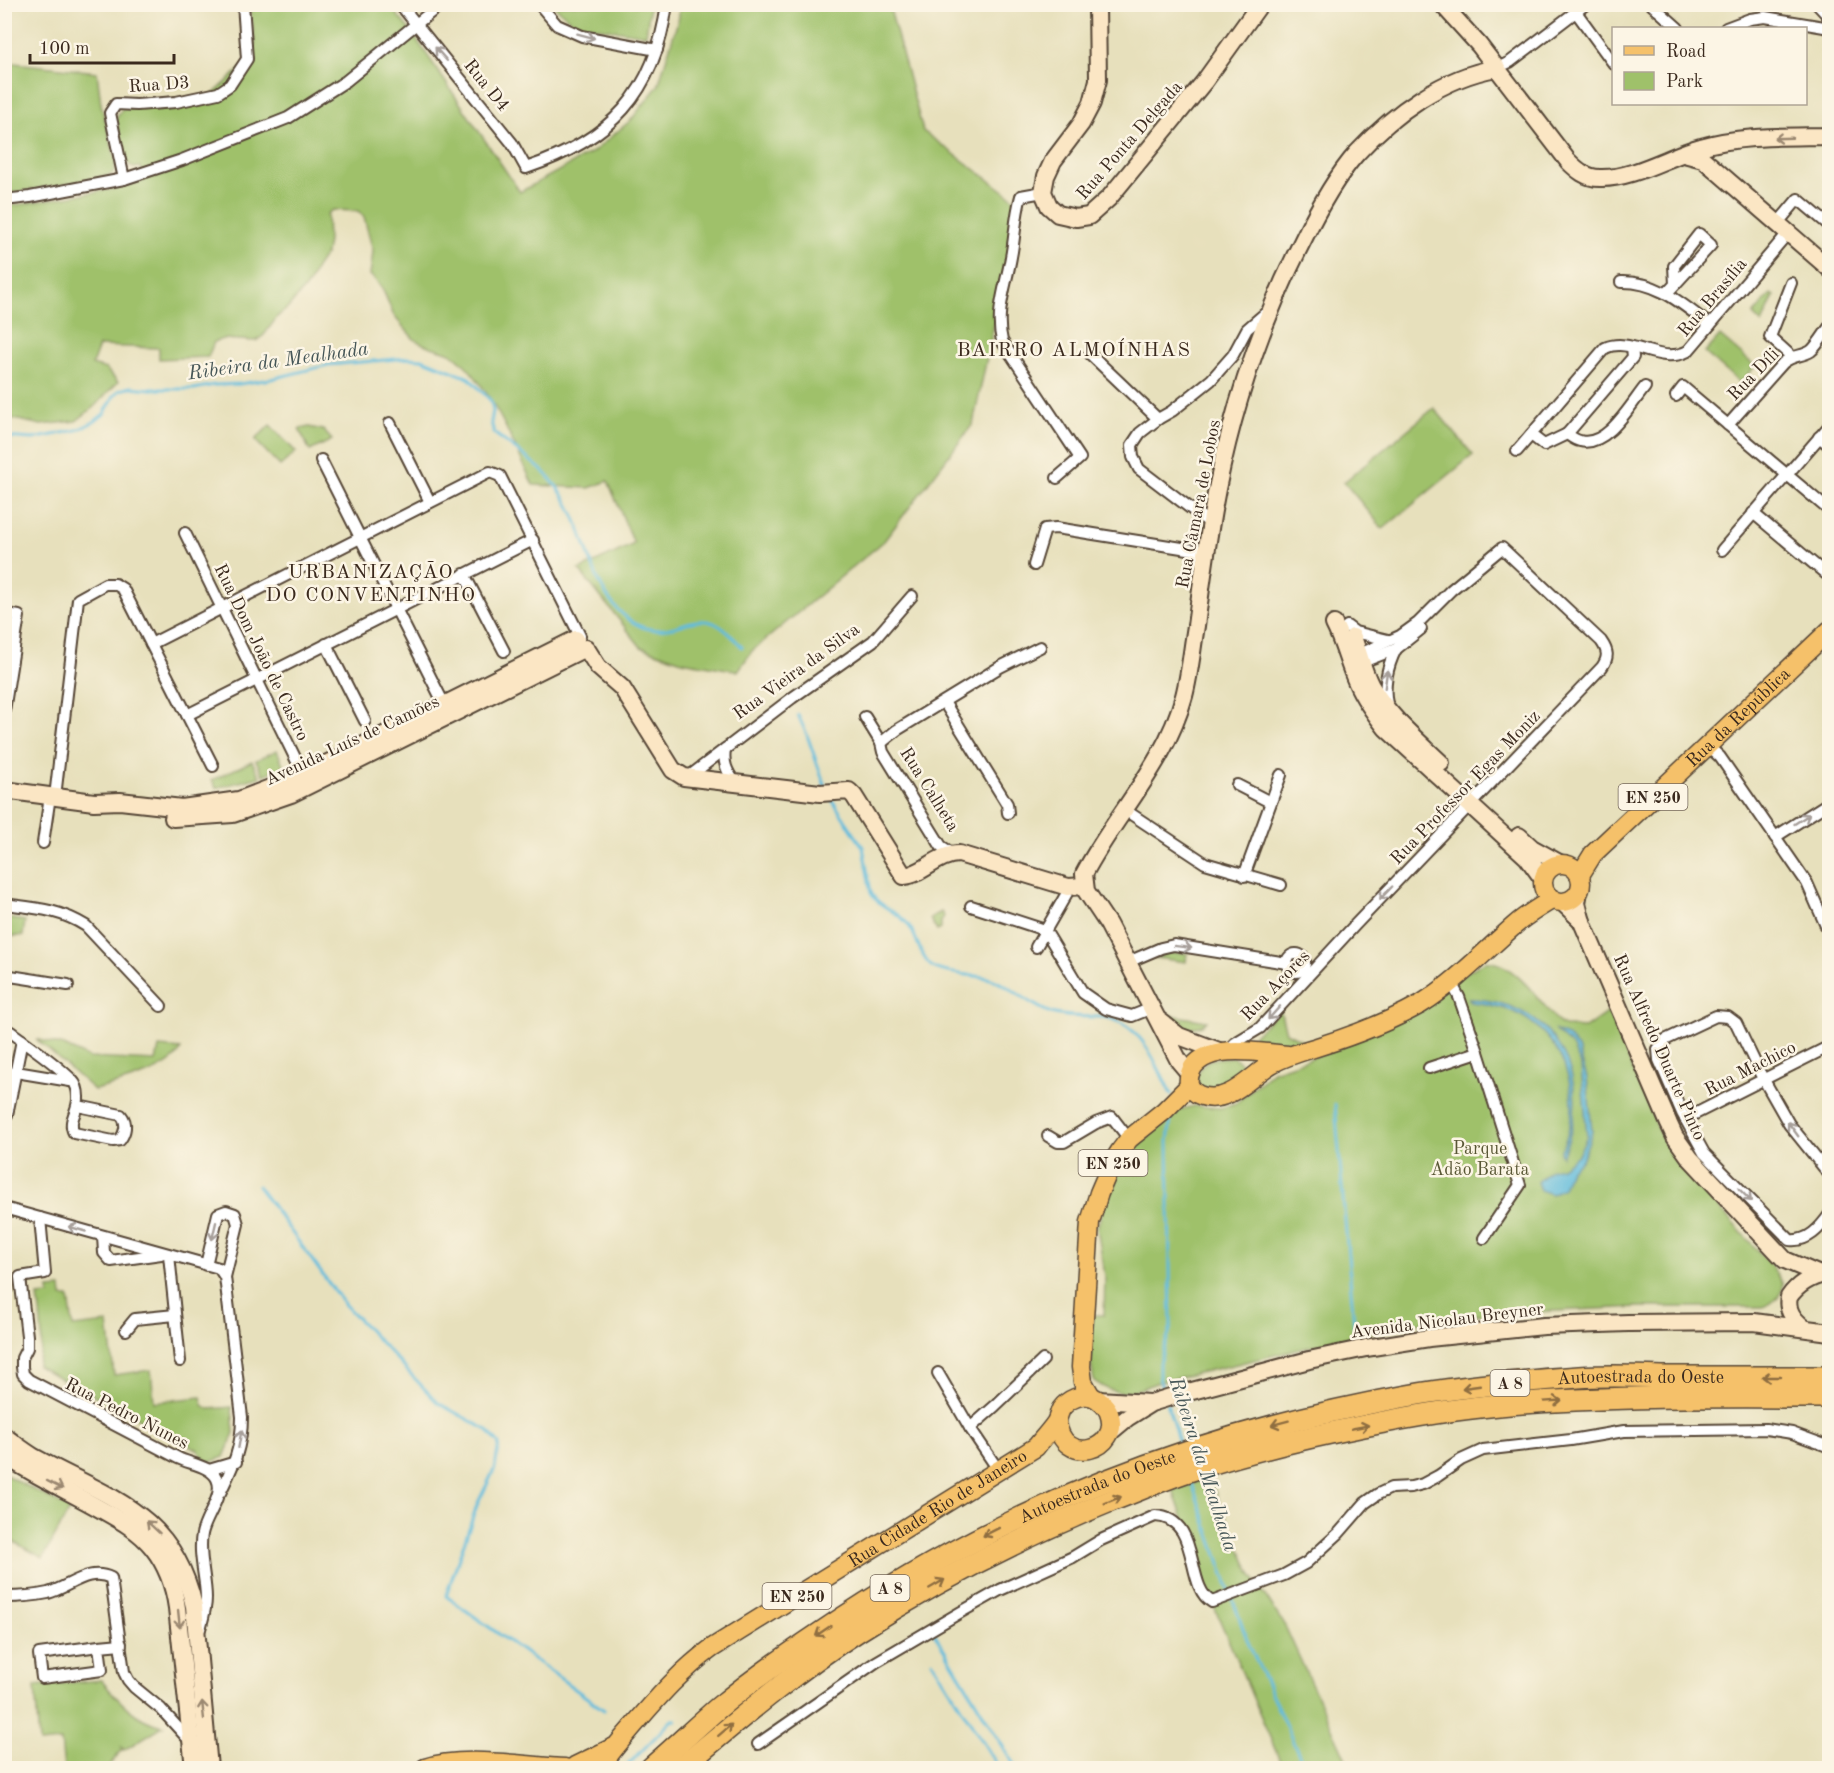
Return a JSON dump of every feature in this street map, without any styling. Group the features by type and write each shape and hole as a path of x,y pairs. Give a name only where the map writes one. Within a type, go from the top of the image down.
{"highway":[{"name":"Autoestrada do Oeste","path":"651,1768 719,1707 869,1599 995,1529 1099,1481 1163,1469 1310,1415 1409,1395 1485,1385 1583,1377 1830,1377"},
{"name":"Autoestrada do Oeste","path":"1199,1457 1413,1416 1497,1405 1604,1399 1830,1397"},
{"name":"Autoestrada do Oeste","path":"681,1768 796,1675 858,1631 990,1554 1060,1522 1163,1469"}],"main road":[{"name":"Rua da República","path":"1571,874 1830,630"},
{"name":"EN 250","path":"1288,1055 1367,1030 1419,1005 1451,982 1550,892 1550,867 1571,874 1575,897 1550,892"},
{"path":"1227,1051 1288,1055 1272,1063 1227,1095 1211,1098 1192,1085 1198,1062 1227,1051"},
{"path":"1227,1051 1246,1058 1250,1068 1246,1081"},
{"name":"EN 250","path":"1082,1367 1090,1222 1099,1193 1111,1165 1129,1139 1192,1085"},
{"path":"1057,1421 1059,1433 1064,1442 1079,1450 1097,1447 1109,1433 1110,1414 1105,1406 1094,1398 1083,1382 1082,1367"},
{"path":"1066,1404 1082,1367"},
{"path":"1036,1447 1057,1421 1060,1410 1066,1404 1080,1396 1094,1398"},
{"path":"1036,1447 1064,1442"},
{"name":"Rua Cidade Rio de Janeiro","path":"600,1768 669,1684 712,1648 1036,1447"},
{"name":"Rua Cidade Rio de Janeiro","path":"572,1768 617,1746"},
{"path":"425,1768 438,1764 467,1762 572,1768"}],"street":[{"name":"Rua D3","path":"124,179 110,113 116,104 176,102 218,93 230,85 247,59 243,4"},
{"name":"Rua D4","path":"400,4 512,143 526,168 576,148 620,114 651,67 657,50"},
{"path":"4,200 124,179 182,160 288,118 346,81 441,4"},
{"path":"539,4 557,24 582,36 657,50 664,27 667,4"},
{"path":"1057,478 1080,458 1002,341 999,327 1001,298 1011,257 1016,212 1021,196 1043,192 1046,176 1053,161 1081,123 1092,103 1098,80 1097,4"},
{"name":"Rua Ponta Delgada","path":"1043,192 1049,206 1058,214 1076,218 1089,216 1109,198 1204,82 1260,4"},
{"path":"1442,4 1497,68 1568,161 1583,174 1592,178 1615,177 1699,147 1736,141 1830,136"},
{"path":"1497,68 1510,62 1586,4"},
{"path":"1651,4 1677,27"},
{"path":"1816,4 1830,18"},
{"path":"1576,12 1612,60"},
{"path":"1729,27 1750,19 1765,17 1830,28"},
{"name":"Rua Câmara de Lobos","path":"1076,887 1153,768 1169,738 1184,696 1211,524 1234,416 1272,308 1314,217 1357,154 1390,121 1443,86 1475,72 1497,68"},
{"path":"1725,179 1720,164 1721,157 1724,151 1736,141"},
{"path":"1684,154 1703,159 1830,269"},
{"name":"Rua Brasília","path":"1517,451 1605,348 1611,345 1632,347 1658,355 1679,356 1688,351 1783,228 1798,199 1830,226"},
{"path":"1622,282 1634,281 1667,293 1710,325"},
{"path":"1667,293 1675,284"},
{"path":"1791,284 1770,337 1791,356"},
{"path":"1211,524 1139,469 1133,458 1132,445 1140,433 1211,380 1233,355 1247,329 1272,308"},
{"name":"Rua Díli","path":"1728,425 1771,375 1791,356 1813,349 1830,326"},
{"path":"1531,435 1544,445 1567,434 1633,357 1632,347"},
{"path":"1090,354 1158,419"},
{"path":"1567,434 1580,441 1601,436 1627,413 1645,387"},
{"path":"1676,396 1683,387 1830,511"},
{"path":"390,423 430,502"},
{"path":"1722,550 1830,425"},
{"path":"1819,437 1830,446"},
{"path":"321,460 447,710"},
{"path":"151,644 490,472 500,476 581,643 598,667 622,688 673,770 687,778 820,793 849,791 904,876 912,875 941,857 953,854"},
{"path":"1754,513 1826,574"},
{"path":"1034,565 1045,529 1056,528 1207,552"},
{"name":"Rua Dom João de Castro","path":"185,533 307,780"},
{"path":"187,715 533,540"},
{"name":"Rua Professor Egas Moniz","path":"1342,939 1602,667 1607,656 1607,649 1601,641 1504,548 1500,548 1473,574 1451,590 1394,645"},
{"path":"464,574 504,651"},
{"path":"43,843 52,796 78,599 105,584 115,584 123,589 213,766"},
{"name":"Rua Vieira da Silva","path":"687,778 724,748 873,640 912,596"},
{"path":"4,610 7,614 19,616 7,672 4,711"},
{"path":"1341,623 1354,632 1394,645"},
{"path":"1341,623 1355,660 1365,698 1386,728 1474,803 1530,847 1571,874"},
{"name":"Avenida Luís de Camões","path":"4,790 94,802 120,801 182,808 239,800 307,780 581,643"},
{"path":"326,644 365,721"},
{"path":"1355,660 1394,645"},
{"path":"1389,710 1385,692 1386,675 1394,645"},
{"path":"881,743 897,730 1008,662 1040,647"},
{"path":"1355,660 1389,710 1474,803"},
{"path":"944,702 1007,804 1008,813"},
{"name":"Rua Calheta","path":"865,717 881,743 883,752 941,846 953,854 1076,887"},
{"path":"1708,746 1720,758 1807,883 1830,935"},
{"path":"724,748 723,758 735,782"},
{"path":"1244,876 1281,775"},
{"path":"1237,785 1270,802"},
{"path":"1775,837 1830,802"},
{"name":"Rua Alfredo Duarte Pinto","path":"1474,803 1527,857 1550,892 1582,922"},
{"path":"1125,810 1205,863 1281,885"},
{"name":"Rua Alfredo Duarte Pinto","path":"1571,874 1582,922 1675,1137 1690,1158 1785,1260 1825,1274"},
{"path":"1036,947 1067,893 1076,887 1108,924 1192,1085"},
{"path":"4,904 55,911 72,917 86,926 161,1006"},
{"path":"971,906 1046,930 1083,993 1106,1009 1132,1016 1154,1013"},
{"name":"Rua Açores","path":"1227,1051 1235,1043 1260,1028 1342,939"},
{"path":"1128,962 1174,945 1291,967 1294,990"},
{"path":"4,975 68,985"},
{"path":"1451,982 1459,997 1478,1052 1520,1185 1484,1238"},
{"path":"1154,1013 1179,1036 1227,1051"},
{"path":"1830,1174 1789,1124 1736,1023 1728,1017 1716,1016 1665,1040 1658,1049 1659,1060 1685,1119 1704,1153 1790,1240 1800,1241 1810,1237 1830,1214"},
{"path":"4,1031 11,1032 74,1081 78,1096 78,1106 71,1128 74,1133 113,1141 120,1140 123,1136 125,1123 121,1115 78,1106"},
{"path":"8,1115 8,1099 22,1040"},
{"name":"Rua Machico","path":"1685,1119 1830,1046"},
{"path":"1429,1068 1478,1052"},
{"path":"16,1072 74,1081"},
{"path":"1048,1136 1058,1142 1064,1142 1096,1123 1112,1117 1129,1139"},
{"path":"4,1208 219,1268 225,1277"},
{"path":"197,1653 198,1637 206,1610 201,1538 205,1521 236,1461 242,1433 225,1277 238,1224 235,1214 226,1211 218,1214 206,1265"},
{"name":"Rua Pedro Nunes","path":"40,1218 45,1273 20,1276 27,1336 27,1348 22,1358 23,1374 28,1380 124,1430 189,1463 209,1470"},
{"path":"104,1236 104,1253 111,1261 167,1254"},
{"path":"167,1254 180,1361"},
{"path":"1785,1260 1790,1312 1803,1328"},
{"path":"1754,1322 1790,1297 1800,1285 1825,1274"},
{"path":"126,1330 135,1319 175,1315"},
{"name":"Avenida Nicolau Breyner","path":"1109,1433 1151,1403 1177,1395 1309,1360 1429,1338 1544,1326 1628,1323 1754,1322 1830,1332"},
{"path":"969,1428 1043,1360"},
{"path":"938,1373 969,1428 999,1471"},
{"name":"Avenida Nicolau Breyner","path":"1094,1398 1151,1403"},
{"path":"758,1744 876,1662 961,1612 1000,1590 1073,1557 1101,1540 1155,1516 1164,1516 1178,1525 1206,1598 1212,1602 1284,1575 1306,1563 1339,1533 1365,1503 1378,1494 1391,1488 1423,1484 1461,1460 1483,1450 1571,1440 1624,1431 1766,1429 1792,1433 1830,1447"},
{"path":"4,1436 32,1456 93,1486 137,1512 157,1530 176,1556 190,1587 194,1606 209,1768"},
{"path":"5,1455 27,1470 123,1522 152,1546 168,1573 174,1590 194,1768"},
{"path":"220,1493 217,1480 209,1470 236,1461"},
{"path":"4,1597 51,1592 85,1576 103,1574 111,1578 124,1672 128,1680 161,1709 191,1742"},
{"path":"99,1646 102,1670 42,1678 39,1654 99,1646 121,1644"},
{"path":"161,1709 172,1711 179,1707 186,1693"}],"green space":[{"path":"249,5 389,5 413,34 520,192 593,152 631,120 658,86 679,17 679,5 889,5 923,131 1015,199 1009,253 973,424 884,541 752,651 738,671 682,661 641,647 579,570 634,544 608,481 589,488 533,485 500,416 467,367 451,353 418,342 394,315 382,288 370,275 373,251 364,217 358,211 332,210 327,214 326,253 309,283 288,308 278,316 264,335 256,341 223,339 214,342 208,357 159,359 159,348 99,346 92,365 106,369 118,382 94,407 76,421 41,425 5,417 5,207 113,189 144,181 141,167 134,168 126,162 116,119 122,109 208,99 252,58 255,42"},
{"path":"553,5 650,5 646,35 575,24"},
{"path":"5,62 97,72 101,104 116,161 114,172 110,175 5,194"},
{"path":"1771,294 1774,296 1762,324 1753,315"},
{"path":"1720,336 1755,366 1740,383 1705,353"},
{"path":"1434,408 1473,455 1383,529 1344,482"},
{"path":"270,425 296,452 280,466 255,440"},
{"path":"309,427 323,430 332,440 310,451 299,429"},
{"path":"277,750 284,767 263,775 256,760"},
{"path":"252,761 260,777 216,788 212,780"},
{"path":"941,912 944,916 941,929 937,931 930,919"},
{"path":"5,918 25,921 23,936 6,934 5,936"},
{"path":"1166,953 1187,953 1186,962 1156,958"},
{"name":"Parque Adão Barata","path":"1484,962 1495,963 1516,974 1558,1022 1566,1027 1585,1028 1608,1012 1663,1140 1673,1157 1769,1263 1783,1284 1777,1298 1763,1307 1639,1307 1472,1315 1394,1327 1156,1383 1131,1392 1110,1390 1094,1381 1091,1363 1092,1315 1104,1315 1105,1276 1097,1228 1108,1194 1123,1165 1142,1141 1179,1110 1194,1106 1221,1108 1236,1103 1273,1071 1338,1049"},
{"path":"1280,1010 1286,1032 1305,1042 1288,1046 1249,1044 1248,1041"},
{"path":"1170,1015 1207,1021 1184,1032 1168,1020"},
{"path":"36,1039 64,1046 89,1058 156,1061 159,1047 181,1049 175,1057 155,1070 94,1090"},
{"path":"1234,1057 1242,1067 1237,1083 1220,1091 1200,1088 1196,1080 1198,1072 1205,1063 1209,1060"},
{"path":"61,1288 62,1297 69,1297 73,1327 108,1323 114,1375 151,1370 154,1402 201,1397 203,1405 209,1409 232,1407 234,1433 224,1457 210,1462 205,1460 197,1449 37,1366 42,1340 38,1296 49,1295 49,1289"},
{"path":"4,1474 70,1509 43,1558 5,1537"},
{"path":"1209,1478 1251,1574 1285,1626 1350,1768 1283,1768 1212,1602 1173,1490"},
{"path":"101,1680 136,1715 163,1726 124,1750 120,1746 122,1750 107,1768 64,1768 61,1741 39,1743 35,1686"}],"water":[{"path":"1469,999 1499,1003 1525,1013 1546,1029 1561,1050 1571,1074 1575,1100 1572,1128 1562,1156 1560,1152 1568,1134 1571,1114 1571,1095 1568,1076 1561,1057 1537,1026 1520,1015 1497,1006 1471,1002"},
{"path":"1554,1030 1567,1036 1578,1048 1587,1078 1592,1132 1582,1160 1570,1170 1563,1188 1552,1194 1540,1190 1537,1182 1550,1170 1561,1167 1578,1155 1587,1136 1581,1065 1572,1046"}],"waterway":[{"name":"Ribeira da Mealhada","path":"4,437 33,439 77,430 104,414 120,390 131,387 194,389 271,379 328,365 408,358 422,359 469,378 491,401 493,411 491,422 494,433 532,462 557,486 572,512 597,577 614,606 627,618 640,626 652,629 704,621 714,623 726,630 742,647"},
{"name":"Ribeira da Mealhada","path":"798,715 825,786"},
{"name":"Ribeira da Mealhada","path":"830,797 863,847 871,893 877,901 901,917 909,926 930,965 950,973 991,979 1057,1015 1101,1017 1127,1026 1145,1045 1171,1094"},
{"path":"1335,1105 1355,1336"},
{"name":"Ribeira da Mealhada","path":"1164,1394 1159,1378 1159,1363 1171,1327 1168,1141 1171,1117"},
{"path":"258,1186 344,1304 438,1403 487,1430 499,1444 495,1468 477,1505 446,1596 604,1710"},
{"name":"Ribeira da Mealhada","path":"1167,1403 1180,1446"},
{"name":"Ribeira da Mealhada","path":"1190,1478 1247,1640 1305,1768"},
{"path":"933,1631 1016,1768"},
{"path":"932,1661 999,1768"},
{"path":"625,1768 672,1720 676,1720"}],"district":[{"name":"BAIRRO ALMOÍNHAS","path":"1074,349"},
{"name":"URBANIZAÇÃO DO CONVENTINHO","path":"371,582"}]}
